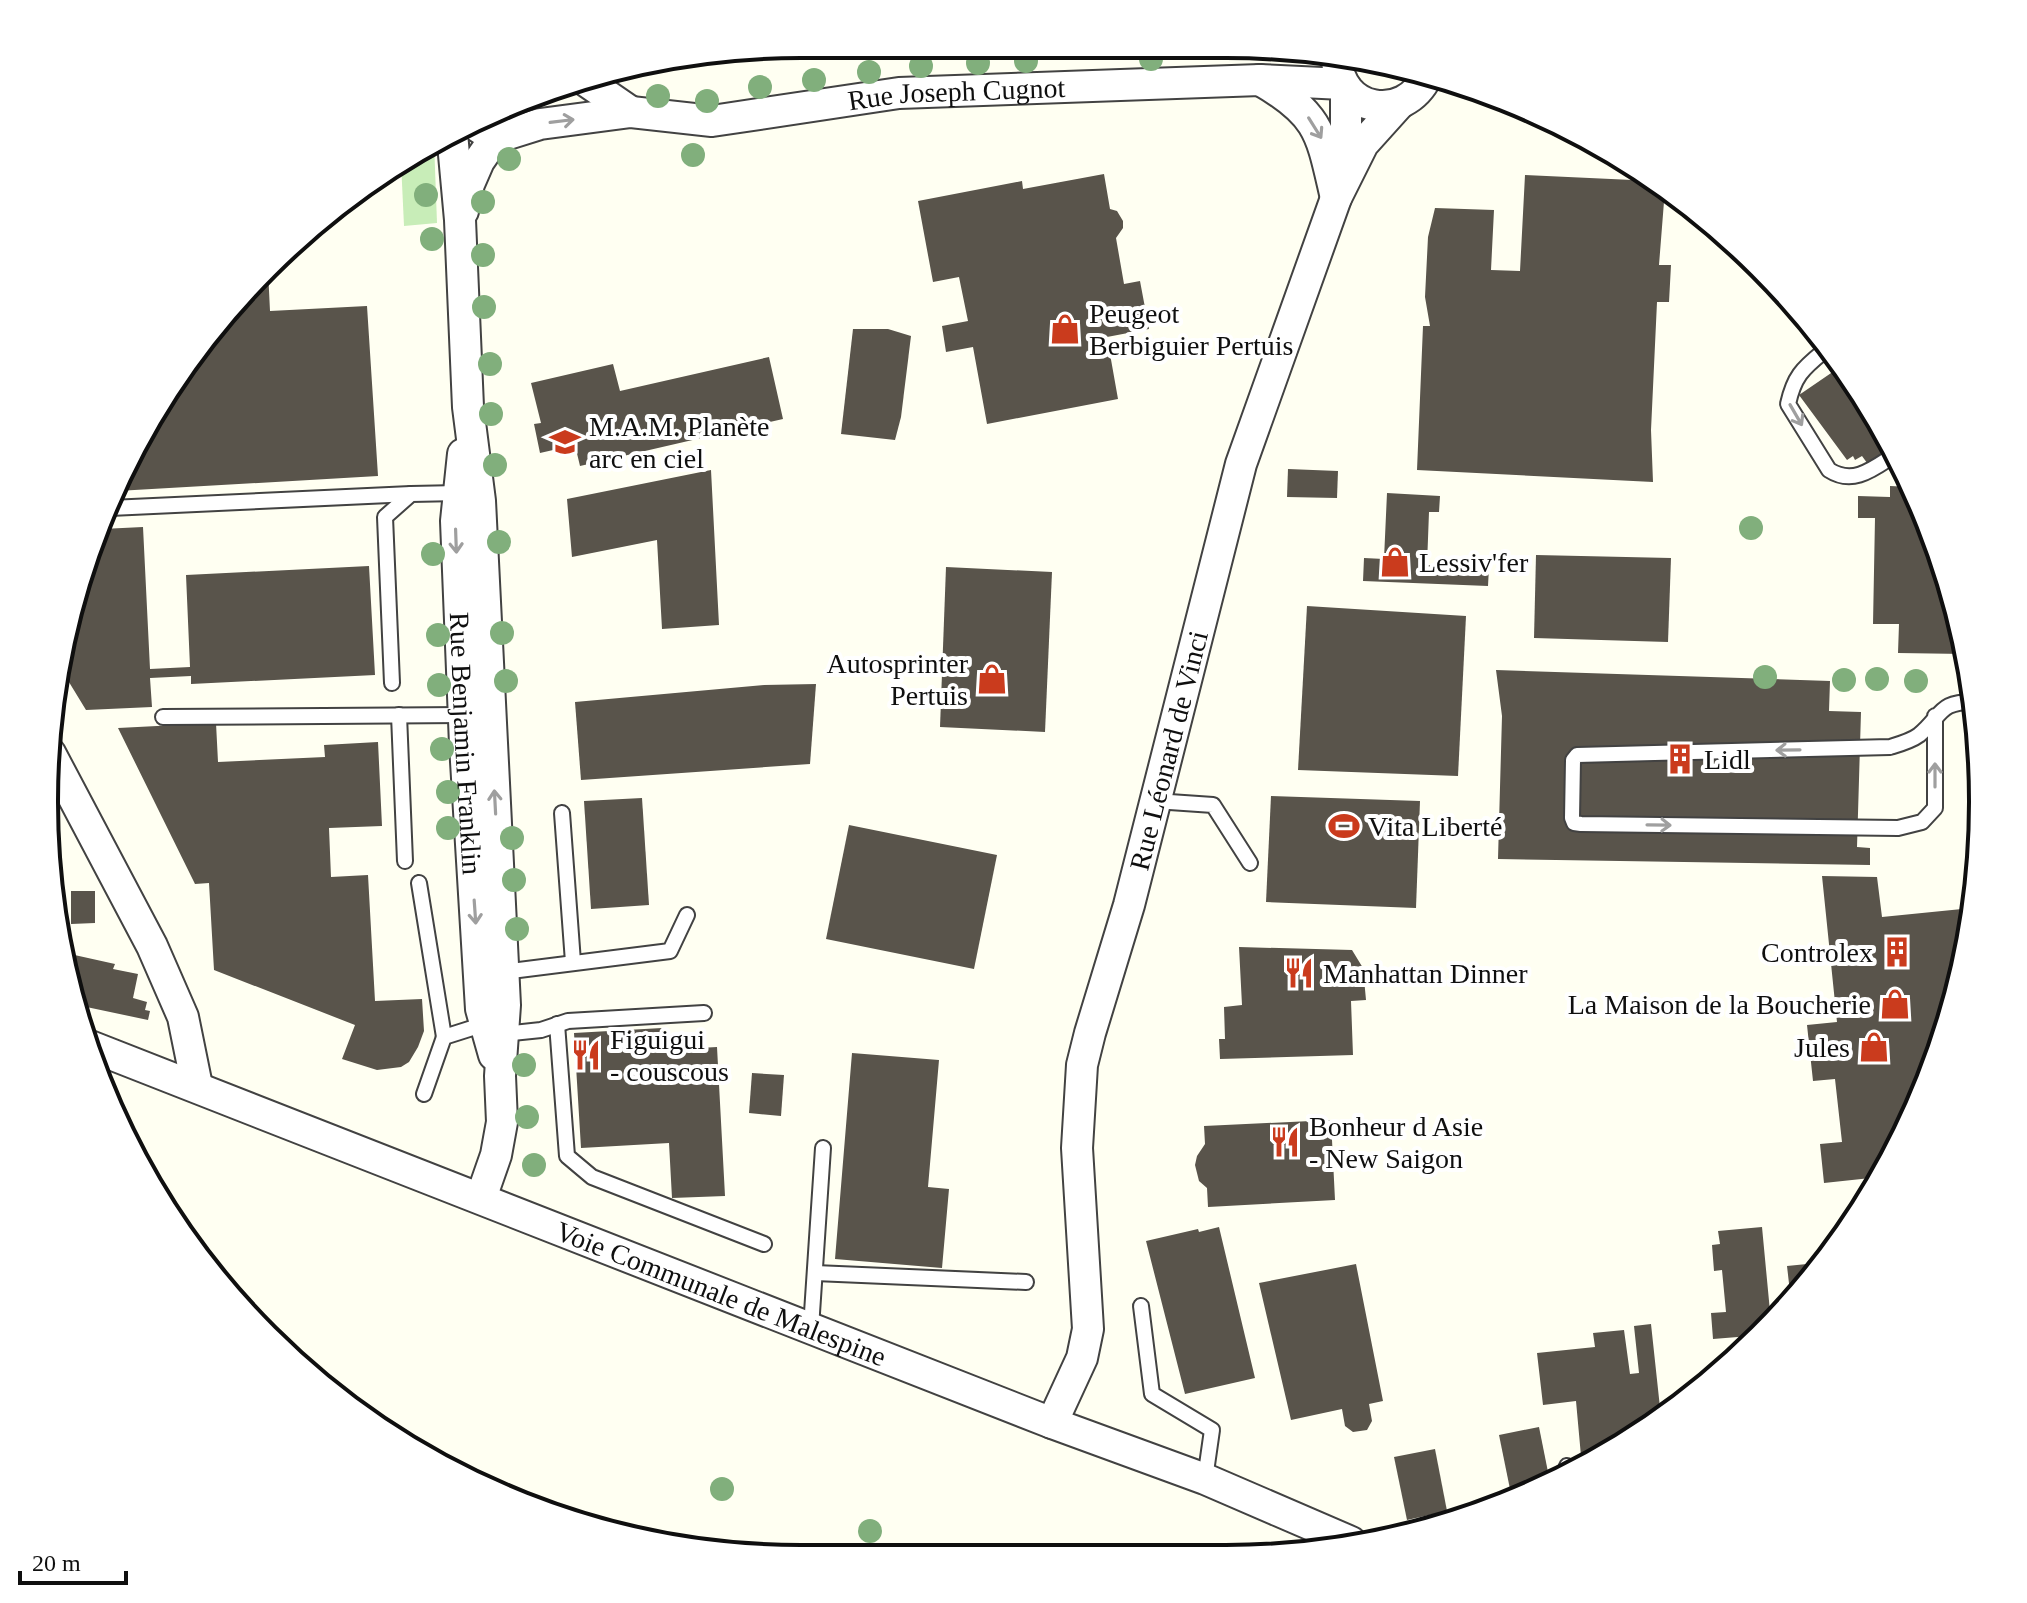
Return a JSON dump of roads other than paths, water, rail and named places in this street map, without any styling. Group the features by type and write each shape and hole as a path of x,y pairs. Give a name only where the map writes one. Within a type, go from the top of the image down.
{"street":[{"name":"Rue Joseph Cugnot","path":"495,125 540,124 631,112 712,121 899,93 1272,80 1339,72"},
{"path":"1336,198 1346,130 1339,72"},
{"path":"1339,72 1361,101 1380,107 1424,87"},
{"path":"1272,80 1314,123 1324,142 1336,198"},
{"name":"Rue Joseph Cugnot","path":"595,87 631,112"},
{"name":"Rue Léonard de Vinci","path":"1052,1423 1082,1358 1088,1329 1077,1172 1082,1065 1129,905 1241,464 1336,198 1363,144 1424,87"},
{"path":"460,220 469,184 490,127"},
{"path":"453,146 460,220"},
{"name":"Rue Benjamin Franklin","path":"460,220 468,407 480,501 503,972 494,1029 502,1122 496,1155 481,1198"},
{"name":"Rue Benjamin Franklin","path":"468,407 456,521 464,715 481,1009 494,1029"},
{"path":"59,771 152,946 183,1017 197,1086"},
{"name":"Voie Communale de Malespine","path":"101,1050 1052,1423 1205,1479 1338,1536"}],"lane":[{"path":"1819,355 1793,383 1788,404 1829,470 1838,476 1859,477 1885,461"},
{"path":"119,508 459,493"},
{"path":"392,683 385,517 411,494"},
{"path":"1935,716 1935,808 1922,822 1898,828 1581,824 1574,823 1572,818 1573,760 1577,755 1890,747 1919,735 1935,716 1948,706 1963,704"},
{"path":"399,715 405,861"},
{"path":"163,717 464,715"},
{"path":"1155,801 1213,805 1250,863"},
{"path":"562,813 573,962"},
{"path":"419,883 444,1037 424,1094"},
{"path":"503,972 670,951 687,915"},
{"path":"444,1037 494,1029 541,1030 568,1021 704,1013"},
{"path":"557,1024 567,1156 592,1177 764,1244"},
{"path":"811,1328 823,1148"},
{"path":"815,1273 1026,1282"},
{"path":"1141,1306 1152,1394 1212,1430 1205,1479"}],"place":[{"name":"Peugeot Berbiguier Pertuis","path":"1065,329"},
{"name":"M.A.M. Planète arc en ciel","path":"565,442"},
{"name":"Lessiv'fer","path":"1395,562"},
{"name":"Autosprinter Pertuis","path":"992,679"},
{"name":"Lidl","path":"1680,759"},
{"name":"Vita Liberté","path":"1344,826"},
{"name":"Controlex","path":"1897,952"},
{"name":"Manhattan Dinner","path":"1299,973"},
{"name":"La Maison de la Boucherie","path":"1895,1004"},
{"name":"Jules","path":"1874,1047"},
{"name":"Figuigui - couscous","path":"586,1055"},
{"name":"Bonheur d Asie - New Saigon","path":"1285,1142"}]}
